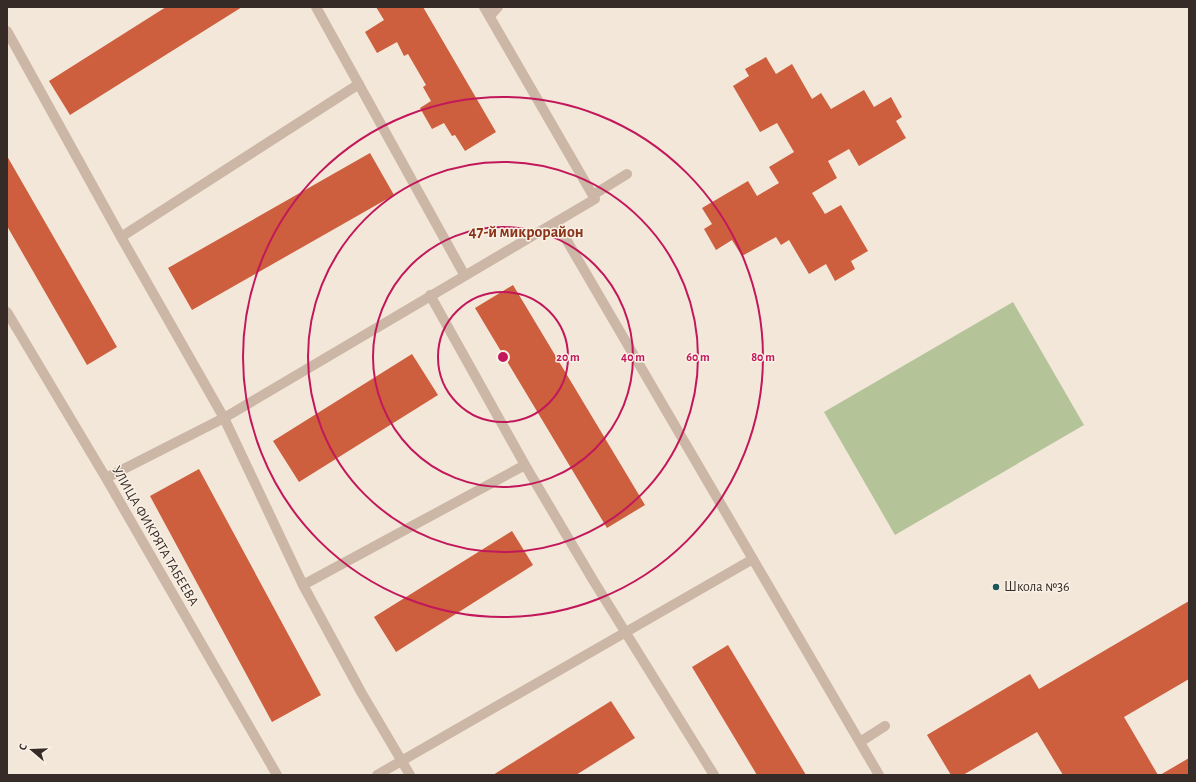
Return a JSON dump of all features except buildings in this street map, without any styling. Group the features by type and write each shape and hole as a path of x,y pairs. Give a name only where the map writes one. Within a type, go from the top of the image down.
{"street":[{"path":"316,7 465,276"},
{"path":"106,478 224,418 430,295 595,199 484,7"},
{"path":"490,16 498,7"},
{"path":"7,32 224,418 303,585 361,692 410,775"},
{"path":"121,237 359,84"},
{"path":"593,196 627,174"},
{"path":"556,222 879,775"},
{"path":"430,295 525,465 714,775"},
{"name":"УЛИЦА ФИКРЯТА ТАБЕЕВА","path":"7,312 106,478 277,775"},
{"path":"303,585 525,465"},
{"path":"377,775 753,559"},
{"path":"860,742 886,726"}],"green space":[{"path":"1013,302 1084,425 895,535 824,412"}],"place":[{"name":"Школа №36","path":"996,587"}],"district":[{"name":"47-й микрорайон","path":"526,232"}]}
